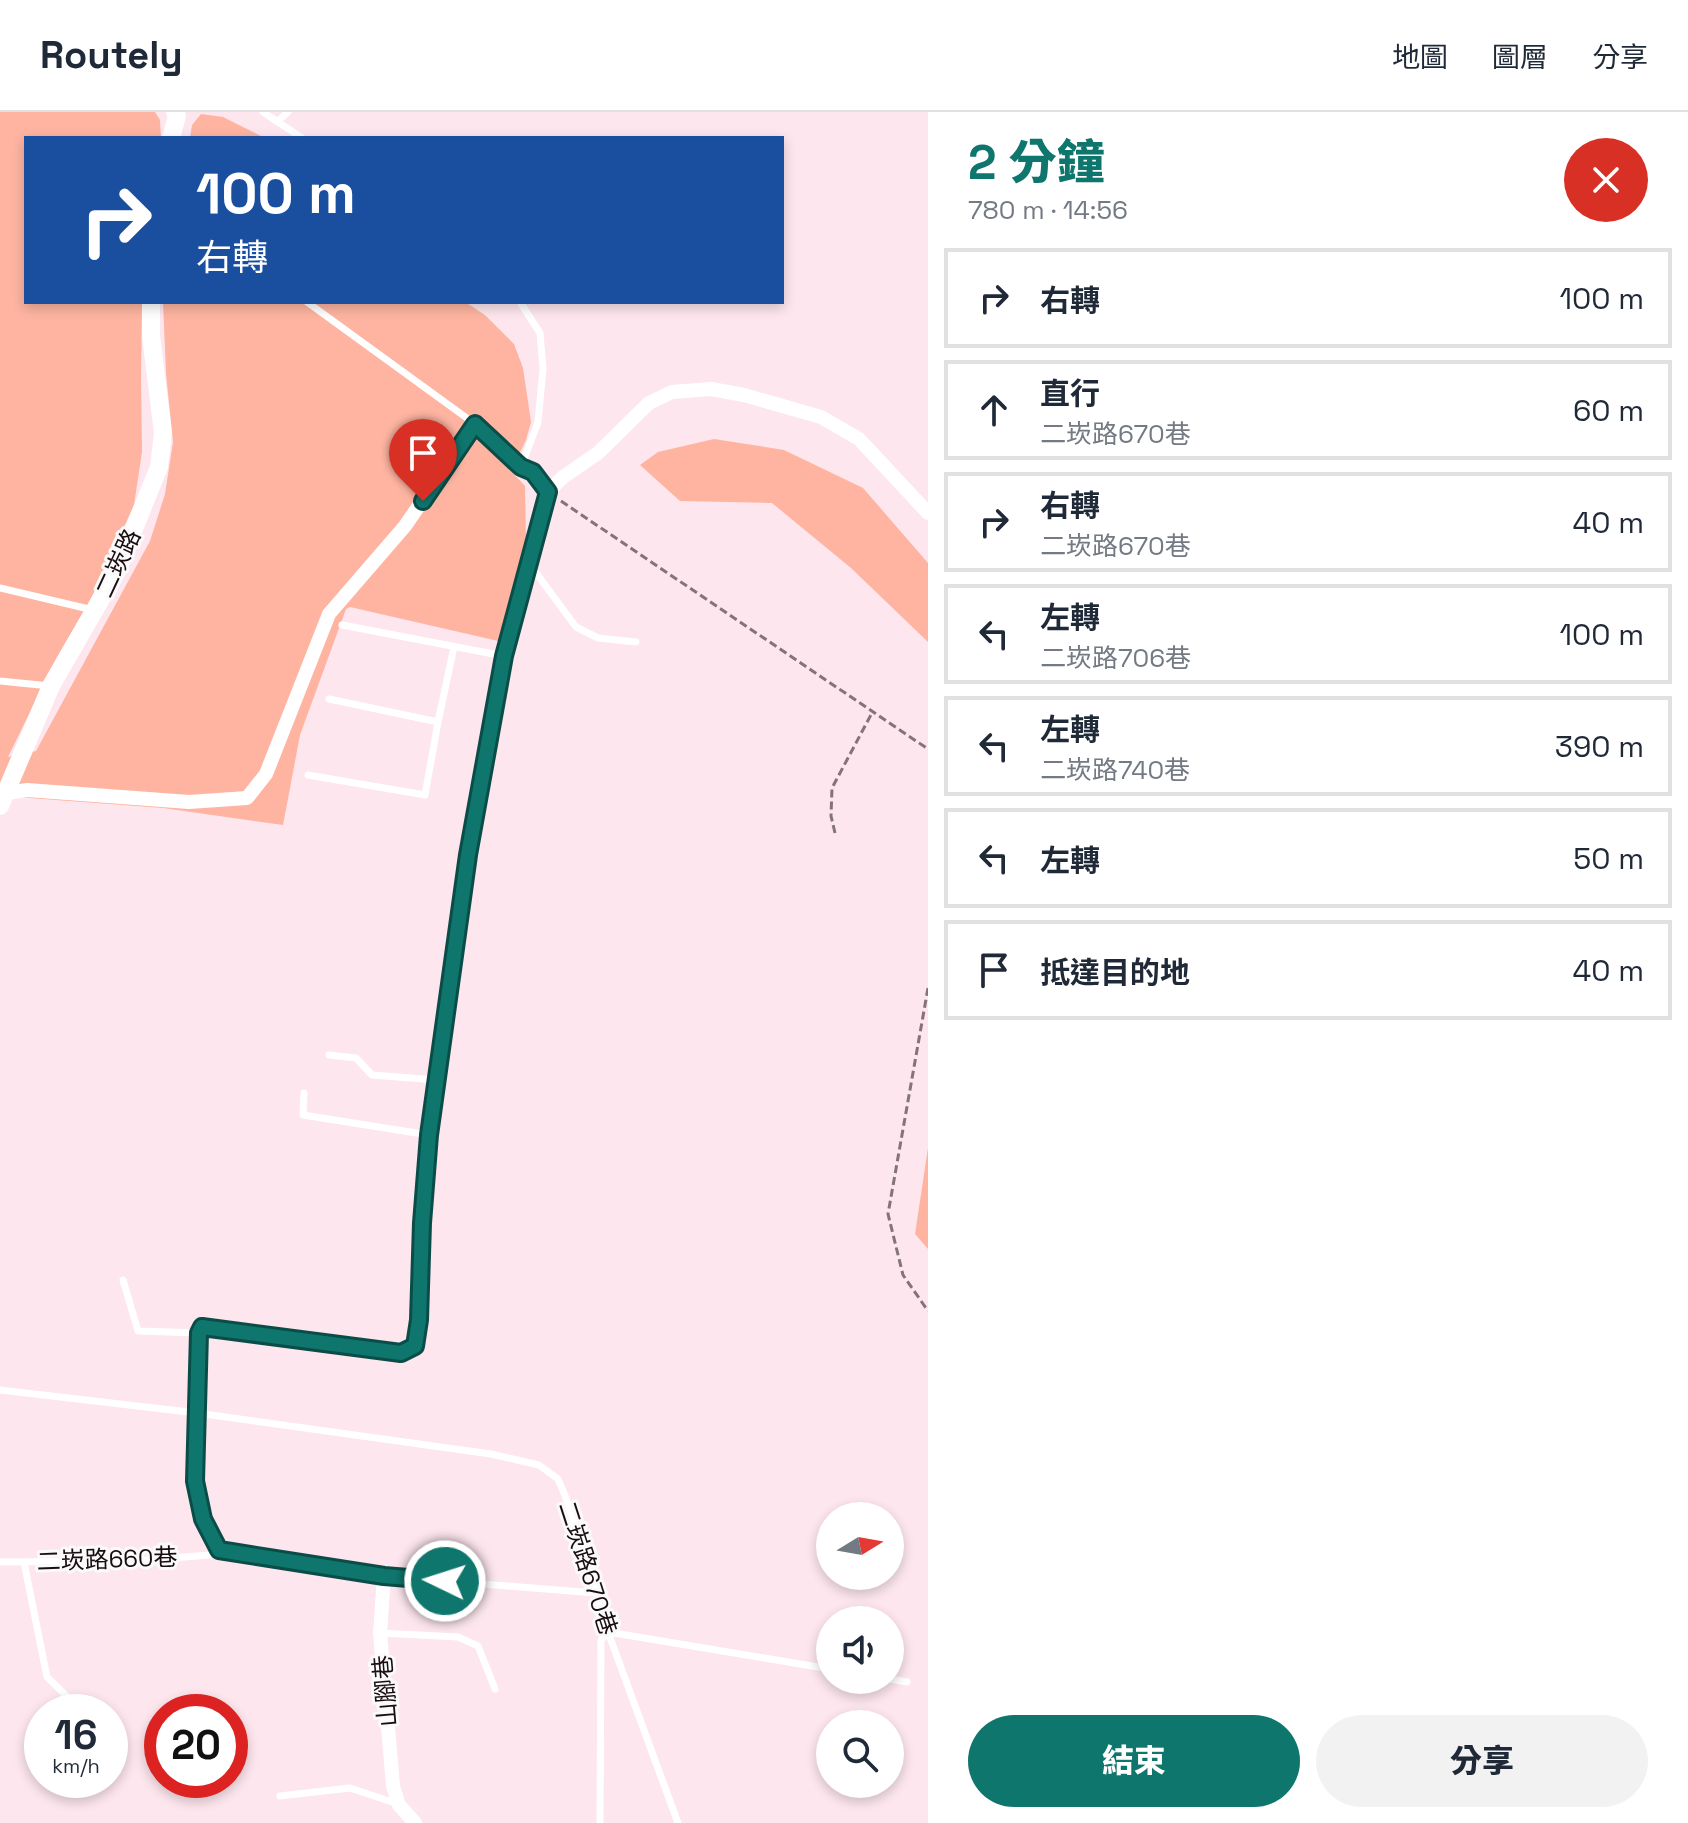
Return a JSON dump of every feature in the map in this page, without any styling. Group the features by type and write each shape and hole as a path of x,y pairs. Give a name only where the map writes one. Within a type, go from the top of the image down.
{"street":[{"path":"172,136 177,116 175,112"},
{"name":"二崁路","path":"0,806 51,686 117,571 159,467 163,433 151,336 151,304"},
{"path":"548,492 563,477 598,453 649,403 672,392 711,389 821,417 859,439 928,513"},
{"path":"0,794 27,790 189,802 247,798 266,774 329,614 405,526 475,424"},
{"path":"197,1413 195,1481 203,1519 219,1550"},
{"name":"山腳巷","path":"384,1576 380,1633 393,1786 399,1805"},
{"path":"399,1805 415,1823"}],"lane":[{"path":"263,112 299,136"},
{"path":"278,121 288,112"},
{"path":"197,1413 199,1333 202,1327 401,1353 415,1346 429,1135 468,855 504,656 548,492 533,472 521,467 475,424 310,304"},
{"path":"521,304 540,333 543,369 538,422 521,467"},
{"path":"528,562 576,627 598,638 636,642"},
{"path":"0,588 95,611"},
{"path":"342,625 504,656"},
{"path":"308,775 425,795 454,647"},
{"path":"0,681 51,686"},
{"path":"329,699 438,722"},
{"path":"329,1055 356,1058 372,1075 436,1080"},
{"path":"304,1093 303,1115 429,1135"},
{"path":"123,1280 138,1331 199,1333"},
{"name":"二崁路670巷","path":"0,1390 197,1413 491,1454 539,1465 558,1479 566,1498 608,1632 678,1823"},
{"name":"二崁路660巷","path":"0,1562 135,1561 210,1555 219,1550 384,1576 595,1593"},
{"path":"24,1562 47,1677 64,1694"},
{"path":"600,1823 601,1640 608,1632 816,1667"},
{"path":"380,1633 458,1637 478,1646 495,1689"},
{"path":"280,1796 350,1788 399,1805"}],"path":[{"path":"548,492 928,749"},
{"path":"835,833 831,816 832,788 873,711"},
{"path":"928,988 888,1214 903,1275 928,1311"}],"shaded area":[{"path":"0,112 155,112 160,120 161,136 24,136 24,304 142,304 142,452 134,505 89,603 57,657 8,757 36,751 150,541 165,494 173,442 163,304 468,304 485,315 514,344 523,368 531,422 511,471 525,486 526,539 507,643 350,607 346,609 300,735 283,825 163,808 0,798"},
{"path":"201,114 223,117 261,136 190,136 192,125"},
{"path":"714,439 784,450 863,488 928,563 928,642 851,568 772,503 680,501 640,465 658,452"},
{"path":"928,1148 928,1249 915,1234"}],"route":[{"path":"423,501 475,424 521,467 533,472 548,492 504,656 468,855 429,1135 415,1346 401,1353 202,1327 199,1333 195,1481 203,1519 219,1550 384,1576 445,1581"}]}
